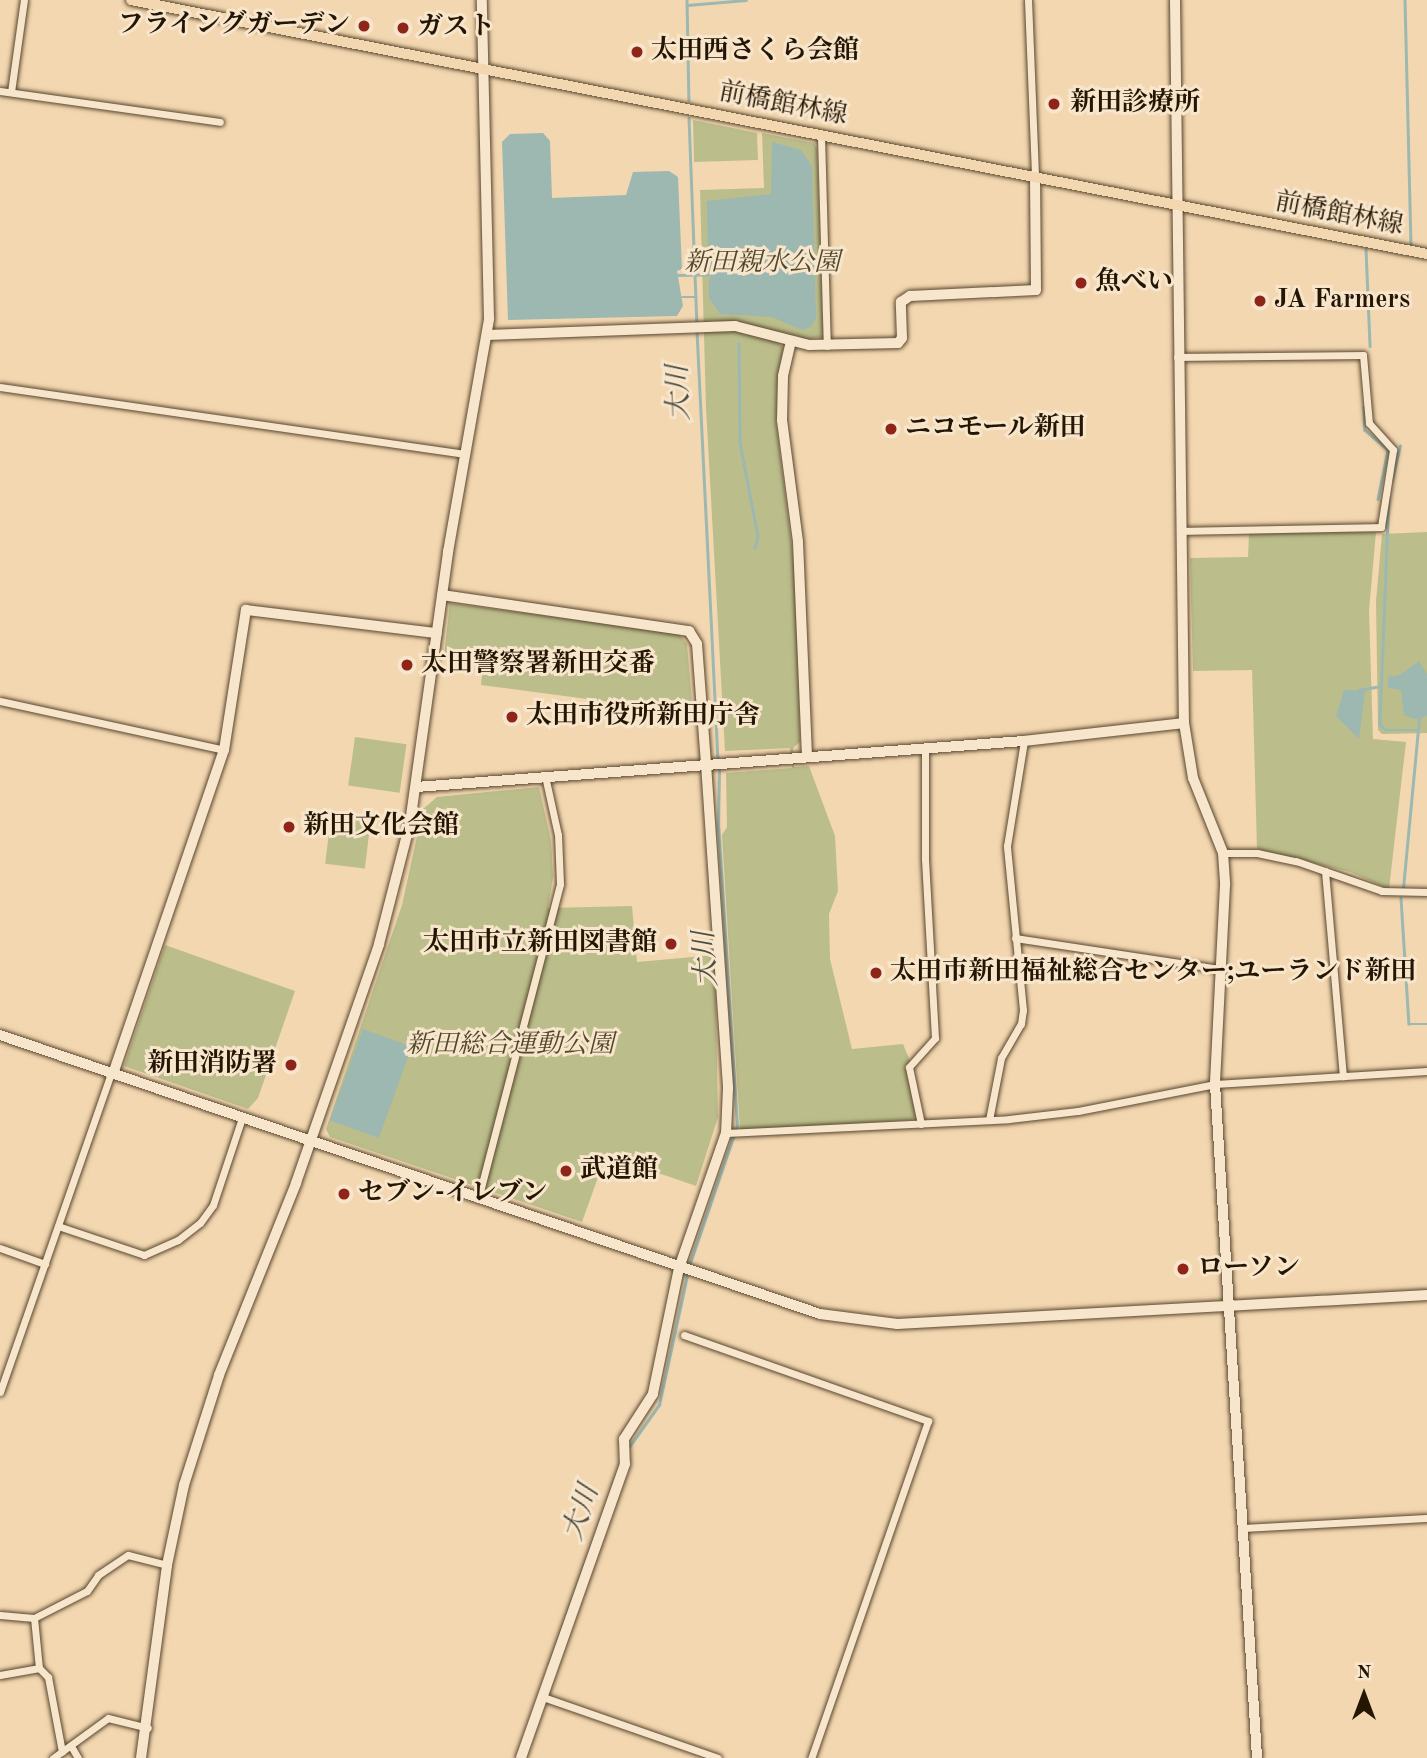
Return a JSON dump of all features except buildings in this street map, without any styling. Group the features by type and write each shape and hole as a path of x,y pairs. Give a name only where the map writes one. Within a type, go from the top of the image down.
{"main road":[{"name":"前橋館林線","path":"131,0 1176,207 1427,254"}],"street":[{"path":"11,92 24,0"},
{"path":"141,1758 148,1728 167,1565 205,1414 310,1142 393,902 416,787 442,595 487,335 491,271 482,0"},
{"path":"487,335 749,327 791,341 827,346 901,342 901,302 909,296 1035,290 1035,178 1031,170 1028,0"},
{"path":"1175,0 1176,357 1184,723 1193,778 1223,853 1215,1084 1257,1758"},
{"path":"0,90 220,122"},
{"path":"821,136 827,346"},
{"path":"791,341 783,376 782,420 799,554 807,757"},
{"path":"1176,357 1363,355 1369,423 1393,450 1381,527 1180,531"},
{"path":"0,387 465,454"},
{"path":"442,595 689,631 697,644 709,763 728,1088 726,1133 653,1394 624,1439 625,1464 521,1758"},
{"path":"0,1392 224,750 248,608 437,633"},
{"path":"0,701 224,750"},
{"path":"416,787 1024,741 1184,723"},
{"path":"989,1120 1001,1058 1021,1024 1007,846 1024,741"},
{"path":"921,1124 909,1067 935,1038 925,859 925,749"},
{"path":"478,1199 560,884 558,835 545,776"},
{"path":"1223,853 1257,853 1325,871 1382,891 1427,892"},
{"path":"1325,871 1343,1076"},
{"path":"1015,938 1221,969"},
{"path":"0,1035 820,1314 897,1324 1427,1295"},
{"path":"726,1133 989,1120 1078,1111 1215,1084 1427,1071"},
{"path":"58,1226 145,1255 178,1240 200,1223 213,1205 242,1118"},
{"path":"0,1248 45,1264"},
{"path":"684,1335 928,1420 811,1758"},
{"path":"1242,1528 1427,1518"},
{"path":"0,1615 34,1618 87,1591 98,1575 128,1555 167,1565"},
{"path":"34,1618 39,1668 48,1677 62,1752"},
{"path":"0,1675 39,1668"},
{"path":"543,1697 718,1758"},
{"path":"53,1758 114,1716 148,1728"},
{"path":"71,1746 78,1758"}],"green space":[{"path":"693,120 757,133 758,160 694,162"},
{"name":"新田親水公園","path":"762,133 814,143 817,149 823,337 805,339 734,321 709,321 708,331 743,331 776,340 783,348 776,422 797,586 800,742 793,748 794,767 809,766 835,836 838,891 829,914 830,959 852,1049 903,1044 910,1061 905,1066 916,1116 911,1120 740,1131 722,835 727,827 726,773 792,768 790,748 725,751 706,408 700,190 764,188"},
{"path":"1376,532 1369,611 1373,739 1406,742 1389,889 1350,872 1257,849 1252,670 1193,671 1190,558 1248,557 1249,533"},
{"path":"1427,532 1427,733 1382,734 1378,730 1376,601 1382,534"},
{"path":"450,603 678,633 687,644 693,713 481,685 483,663 444,655"},
{"path":"355,737 406,744 400,793 348,786"},
{"name":"新田総合運動公園","path":"539,787 551,840 553,877 548,908 632,906 637,962 715,955 718,1117 696,1186 606,1155 582,1222 330,1137 326,1129 402,905 423,809 437,797"},
{"path":"331,816 371,821 365,869 325,864"},
{"path":"165,945 295,991 258,1098 248,1109 124,1066"}],"water":[{"path":"543,133 550,141 552,198 626,195 633,172 669,171 678,177 682,269 677,271 683,306 677,316 508,320 502,142 510,134"},
{"path":"772,142 801,150 812,166 816,318 811,327 802,330 772,317 720,314 709,298 709,279 713,274 708,267 707,201 771,194"},
{"path":"1419,661 1427,674 1427,716 1415,719 1404,715 1401,690 1388,688 1388,677 1400,675"},
{"path":"1344,690 1365,691 1359,739 1336,716"},
{"path":"363,1029 412,1047 379,1138 330,1120"}],"waterway":[{"name":"大川","path":"687,0 689,100"},
{"path":"687,5 746,0"},
{"path":"1405,0 1411,244"},
{"name":"大川","path":"689,118 697,325"},
{"path":"1366,249 1370,346"},
{"name":"大川","path":"676,275 715,274"},
{"path":"682,297 695,297"},
{"name":"大川","path":"697,331 718,762"},
{"path":"739,343 740,443 758,536 755,548"},
{"path":"1364,407 1365,430 1388,450 1378,499"},
{"path":"1392,480 1400,446"},
{"path":"1389,497 1380,724 1386,730 1417,730"},
{"path":"1358,690 1381,686"},
{"path":"1403,888 1419,718"},
{"name":"大川","path":"629,1447 659,1405 689,1266 737,1126 718,828 719,768"},
{"path":"1401,898 1409,1024 1427,1024"},
{"name":"大川","path":"549,1664 621,1462"}],"place":[{"name":"フライングガーデン","path":"364,26"},
{"name":"ガスト","path":"403,28"},
{"name":"太田西さくら会館","path":"637,52"},
{"name":"新田診療所","path":"1054,104"},
{"name":"魚べい","path":"1081,283"},
{"name":"JA Farmers","path":"1260,301"},
{"name":"ニコモール新田","path":"891,429"},
{"name":"太田警察署新田交番","path":"407,665"},
{"name":"太田市役所新田庁舎","path":"512,717"},
{"name":"新田文化会館","path":"289,827"},
{"name":"太田市立新田図書館","path":"671,944"},
{"name":"太田市新田福祉総合センター;ユーランド新田","path":"876,973"},
{"name":"新田消防署","path":"291,1065"},
{"name":"武道館","path":"566,1171"},
{"name":"セブン-イレブン","path":"344,1194"},
{"name":"ローソン","path":"1183,1269"}]}
